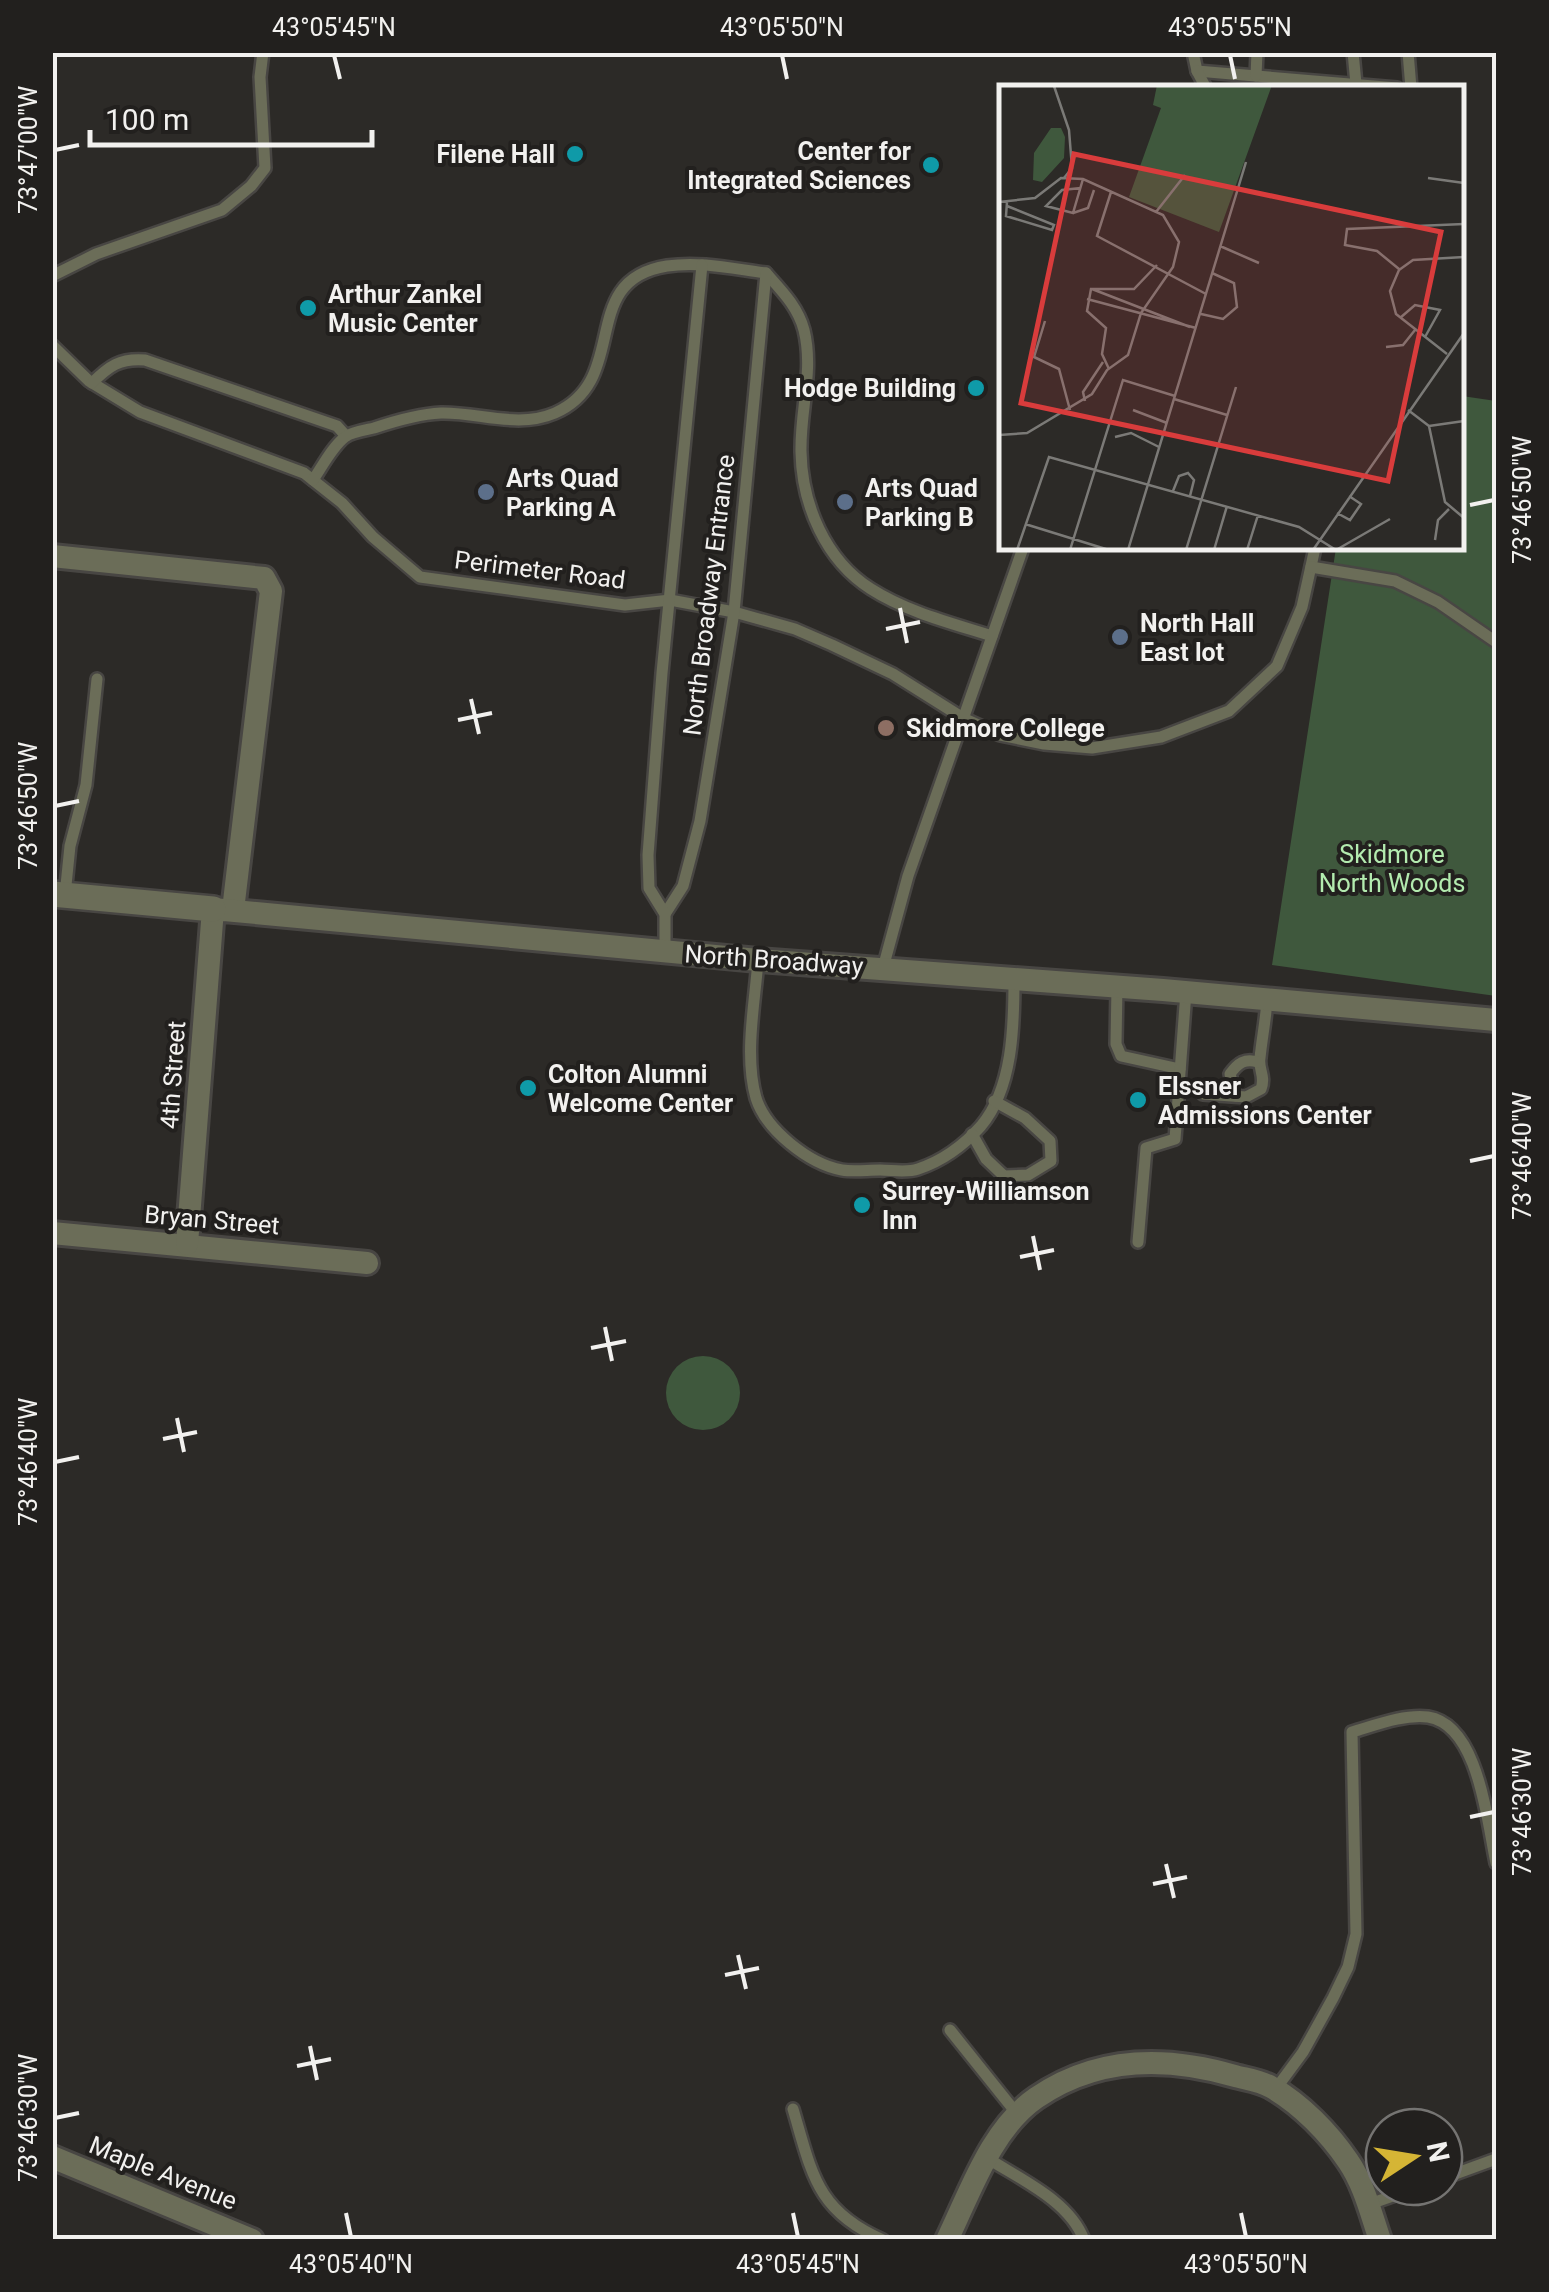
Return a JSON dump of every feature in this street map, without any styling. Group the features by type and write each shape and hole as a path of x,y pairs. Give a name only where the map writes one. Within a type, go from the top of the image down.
{"street":[{"name":"4th Street","path":"52,556 264,578 271,591 223,910 187,1244"},
{"name":"North Broadway","path":"59,895 342,924 1496,1020"},
{"name":"Bryan Street","path":"52,1233 367,1263"},
{"path":"947,2240 987,2158 1034,2099 1074,2078 1136,2061 1195,2064 1275,2090 1312,2118 1348,2161 1364,2198"},
{"name":"Maple Avenue","path":"52,2158 252,2240"},
{"path":"1368,2207 1380,2240"}],"lane":[{"path":"52,276 96,254 222,210 251,186 264,168 260,77 263,52"},
{"path":"1193,52 1204,85"},
{"path":"1256,76 1257,52"},
{"path":"1353,52 1356,84"},
{"path":"1408,52 1412,85"},
{"path":"1197,72 1366,85"},
{"path":"313,480 346,436 440,413 526,420 555,412 584,394 597,373 613,300 631,281 664,266 702,265 766,273 792,303 803,327 809,360 800,450 805,495 820,532 843,567 870,589 907,608 992,636"},
{"name":"North Broadway Entrance","path":"665,951 665,914 649,888 648,855 702,265"},
{"name":"North Broadway Entrance","path":"665,914 684,886 700,822 734,612 766,273"},
{"name":"Perimeter Road","path":"52,345 92,383 140,412 304,474 420,577 625,606 670,600 734,612 795,629 832,645 893,674 962,718 1000,735 1092,748 1160,737 1229,711 1277,666 1302,607 1315,550"},
{"path":"92,383 109,366 126,358 145,360 336,426 346,436"},
{"path":"883,968 908,876 1022,550"},
{"path":"1311,567 1395,582 1438,602 1496,642"},
{"path":"59,895 86,785 97,680"},
{"path":"758,960 752,1062 757,1100 770,1122 792,1145 824,1165 845,1170 915,1170 957,1150 983,1123 1004,1081 1014,1019 1014,978"},
{"path":"1116,986 1116,1044 1121,1056 1180,1068"},
{"path":"1138,1242 1146,1148 1175,1139 1186,992"},
{"path":"1202,1094 1255,1095 1262,1089 1265,1080 1258,1062 1268,999"},
{"path":"1236,1096 1230,1074 1238,1063 1258,1062"},
{"path":"972,1134 986,1159 1004,1176 1028,1176 1051,1161 1050,1142 1025,1118 994,1101"},
{"path":"1275,2090 1303,2052 1333,1998 1348,1968 1356,1934 1352,1732 1390,1720 1428,1717 1450,1725 1469,1750 1496,1864"},
{"path":"950,2030 1018,2115"},
{"path":"793,2109 814,2182 831,2207 856,2228 883,2240"},
{"path":"987,2158 1058,2204 1084,2240"},
{"path":"1464,2171 1496,2159"}],"green space":[{"name":"Skidmore North Woods","path":"1464,396 1496,401 1496,996 1272,965 1336,550 1464,550"},
{"path":"703,1356 729,1367 740,1393 729,1419 703,1430 677,1419 666,1393 677,1367"}],"place":[{"name":"Filene Hall","path":"575,154"},
{"name":"Center for Integrated Sciences","path":"931,165"},
{"name":"Arthur Zankel Music Center","path":"308,308"},
{"name":"Hodge Building","path":"976,388"},
{"name":"Arts Quad Parking A","path":"486,492"},
{"name":"Arts Quad Parking B","path":"845,502"},
{"name":"North Hall East lot","path":"1120,637"},
{"name":"Skidmore College","path":"886,728"},
{"name":"Colton Alumni Welcome Center","path":"528,1088"},
{"name":"Elssner Admissions Center","path":"1138,1100"},
{"name":"Surrey-Williamson Inn","path":"862,1205"}]}
